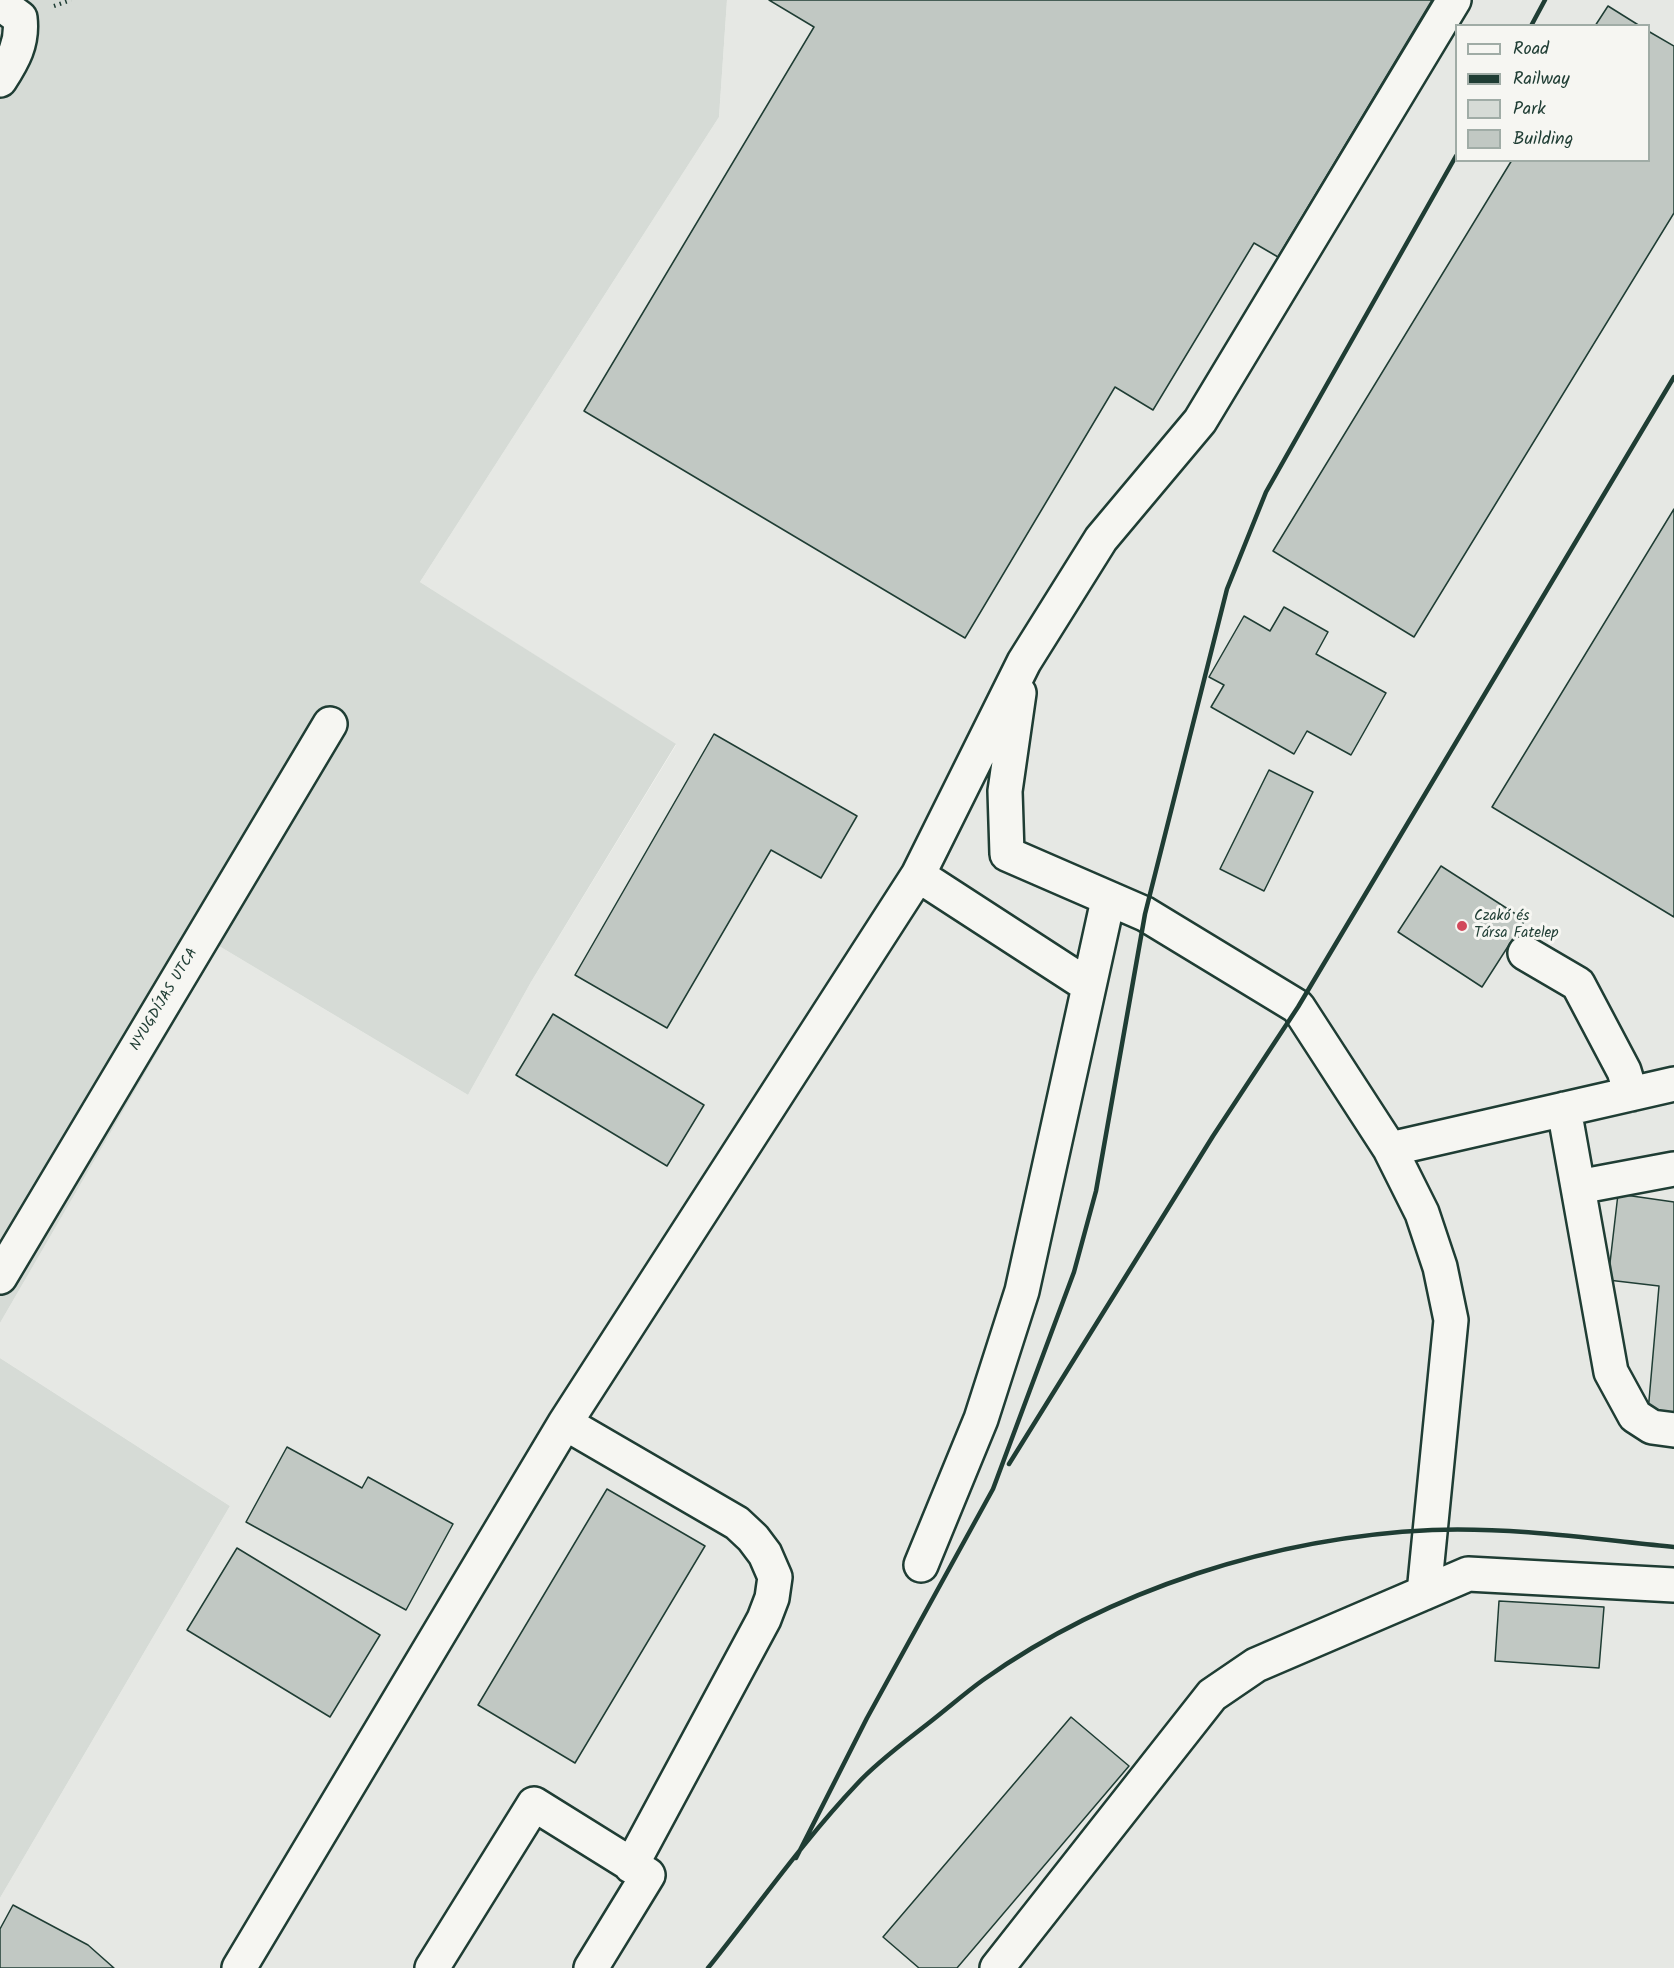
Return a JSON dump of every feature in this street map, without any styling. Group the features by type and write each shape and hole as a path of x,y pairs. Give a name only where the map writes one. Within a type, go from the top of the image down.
{"street":[{"path":"239,1968 565,1423 918,875 1024,662 1101,539 1200,421 1454,0"},
{"path":"0,80 16,55 21,32 10,11"},
{"path":"1024,662 1005,791 1007,854 1107,900 1145,914 1298,1007 1390,1149 1422,1213 1440,1267 1451,1320 1424,1593"},
{"name":"NYUGDÍJAS UTCA","path":"0,1277 330,724"},
{"path":"918,875 1089,986"},
{"path":"921,1565 981,1419 1022,1291 1107,900"},
{"path":"1525,953 1578,984 1624,1071 1631,1094"},
{"path":"1390,1149 1674,1084"},
{"path":"1564,1109 1611,1372 1635,1416 1652,1427 1674,1430"},
{"path":"1578,1187 1674,1169"},
{"path":"565,1423 737,1523 765,1554 775,1577 772,1599 764,1619 631,1866"},
{"path":"997,1968 1212,1695 1256,1665 1468,1574 1674,1585"},
{"path":"432,1968 534,1804 648,1875 591,1968"}],"shaded area":[{"path":"727,0 1674,0 1674,1968 0,1968 0,1898 230,1506 0,1358 0,1323 219,946 468,1095 531,982 676,745 420,582 719,117"}],"green space":[{"path":"0,0 727,0 719,117 420,582 676,744 531,982 468,1095 219,946 0,1323"},
{"path":"0,1358 230,1506 0,1898"}],"building":[{"path":"769,0 1432,0 1278,257 1254,243 1153,410 1115,387 965,638 584,411 814,27"},
{"path":"1608,6 1637,24 1596,24"},
{"path":"1650,32 1674,46 1674,213 1414,637 1273,551 1511,162 1650,162"},
{"path":"1674,509 1674,917 1492,807"},
{"path":"1284,607 1328,632 1316,654 1386,693 1351,755 1307,731 1294,754 1211,707 1224,685 1209,677 1244,616 1270,631"},
{"path":"714,734 857,816 821,878 771,850 667,1028 575,975"},
{"path":"1269,770 1313,792 1264,891 1220,869"},
{"name":"Czakó és Társa Fatelep","path":"1441,866 1525,920 1482,987 1398,932"},
{"path":"553,1014 704,1105 667,1166 516,1075"},
{"path":"1618,1194 1674,1202 1674,1415 1648,1412 1659,1286 1608,1280"},
{"path":"287,1447 362,1488 368,1477 453,1524 406,1610 246,1522"},
{"path":"607,1489 705,1546 575,1763 478,1705"},
{"path":"237,1548 380,1635 330,1717 187,1630"},
{"path":"1499,1601 1604,1607 1599,1668 1495,1661"},
{"path":"1071,1717 1129,1766 957,1968 919,1968 883,1937"},
{"path":"13,1905 88,1945 114,1968 0,1968 0,1929"}],"railway":[{"path":"1532,24 1545,0"},
{"path":"796,1858 867,1718 993,1489 1074,1272 1096,1191 1145,914 1227,589 1266,492 1455,158"},
{"path":"1009,1464 1213,1136 1298,1007 1674,377"},
{"path":"708,1968 837,1805 883,1759 976,1685 1033,1648 1085,1619 1140,1594 1255,1557 1314,1544 1373,1535 1432,1530 1493,1530 1674,1547"}],"place":[{"name":"Czakó és Társa Fatelep","path":"1462,926"}]}
